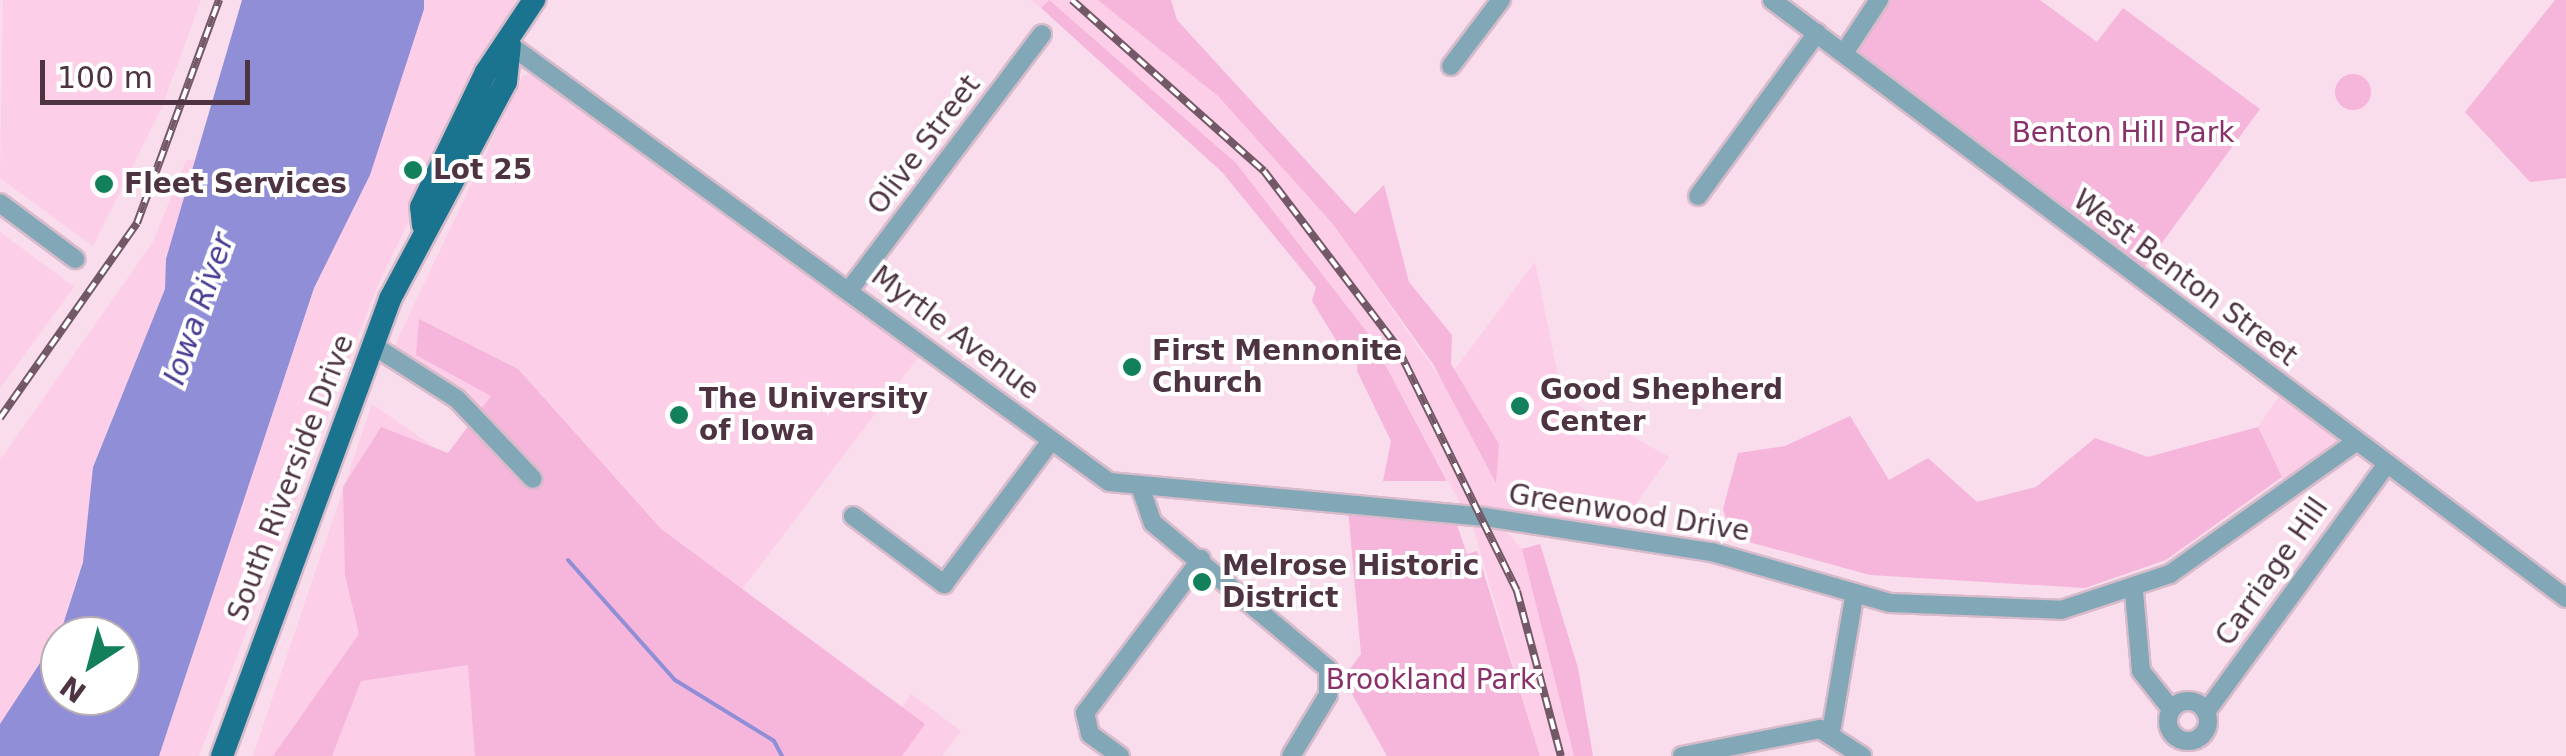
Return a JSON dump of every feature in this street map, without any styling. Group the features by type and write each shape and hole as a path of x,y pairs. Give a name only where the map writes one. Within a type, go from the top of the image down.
{"main road":[{"name":"South Riverside Drive","path":"222,756 423,225 506,82 510,44 534,0"}],"street":[{"path":"1451,66 1501,0"},
{"name":"West Benton Street","path":"1772,0 2566,598"},
{"path":"1844,53 1879,0"},
{"path":"1698,196 1817,33"},
{"name":"Olive Street","path":"850,289 1042,34"},
{"name":"Myrtle Avenue","path":"510,44 1109,482 1140,486"},
{"path":"0,204 75,259"},
{"path":"374,346 457,399 534,479"},
{"path":"853,516 944,584 1051,441"},
{"name":"Greenwood Drive","path":"1140,486 1469,515 1712,552 1854,597 2062,610 2134,592 2356,442"},
{"name":"Carriage Hill","path":"2134,592 2142,671 2171,709 2168,726 2182,741 2204,733 2206,712 2386,465"},
{"path":"1140,486 1147,516 1322,658 1329,685 1291,756"},
{"path":"1120,756 1086,729 1090,706 1202,559"},
{"path":"1831,732 1854,597"},
{"path":"2171,709 2190,701 2206,712"},
{"path":"1682,756 1831,732 1862,756"}],"shaded area":[{"path":"3,0 201,0 161,109 93,246 0,178"},
{"path":"424,0 516,0 377,287 199,756 159,756 314,288"},
{"path":"1030,0 1048,0 1041,8"},
{"path":"1048,0 1098,0 1218,96 1332,223 1444,384 1535,262 1562,396 1669,457 1612,537 1499,523 1522,549 1574,756 1540,756 1473,527 1370,336 1236,163"},
{"name":"The University of Iowa","path":"523,75 540,75 922,352 734,600 895,718 911,694 961,731 942,756 253,756 372,404 448,457 540,479 474,403 394,347"},
{"path":"186,160 195,160 165,289 93,466 92,529 66,616 40,616 40,663 0,724 0,460 153,242"},
{"path":"0,232 74,287 0,388"},
{"path":"2279,397 2348,448 2291,491 2266,457 2258,427"}],"green space":[{"path":"1049,0 1236,163 1370,336 1447,481 1383,481 1391,441 1357,371 1358,349 1341,348 1312,301 1316,287 1222,172 1041,8"},
{"path":"1098,0 1171,0 1177,20 1355,214 1384,185 1409,282 1452,335 1451,364 1499,444 1496,483 1433,364 1332,223 1218,96"},
{"name":"Benton Hill Park","path":"1879,0 2040,0 2097,42 2123,8 2260,109 2142,270 1848,46"},
{"path":"2555,0 2566,0 2566,178 2530,182 2465,112"},
{"path":"2353,74 2366,79 2371,92 2366,105 2353,110 2340,105 2335,92 2340,79"},
{"path":"419,319 518,369 661,529 925,724 902,756 475,756 468,665 361,681 332,756 273,756 359,634 345,575 343,487 381,427 448,453 491,396 416,355"},
{"path":"1850,416 1889,480 1928,458 1977,502 2036,487 2095,438 2148,457 2258,427 2282,477 2166,560 2085,588 1870,575 1731,537 1723,509 1738,453 1785,446"},
{"name":"Brookland Park","path":"1348,509 1457,525 1467,554 1477,551 1540,756 1387,756 1343,678 1361,654"},
{"path":"1540,544 1578,668 1593,756 1574,756 1522,549"}],"water":[{"name":"Iowa River","path":"242,0 424,0 370,175 314,288 159,756 0,756 0,724 40,663 40,716 140,716 140,616 66,616 83,562 93,467 165,289 166,259"}],"waterway":[{"path":"568,560 675,680 774,741 782,756"}],"railway":[{"path":"0,418 137,223 219,0"},
{"path":"1072,0 1264,171 1396,345 1517,591 1561,756"}],"place":[{"name":"Lot 25","path":"413,170"},
{"name":"Fleet Services","path":"104,184"},
{"name":"First Mennonite Church","path":"1132,367"},
{"name":"Good Shepherd Center","path":"1520,406"},
{"name":"The University of Iowa","path":"679,415"},
{"name":"Melrose Historic District","path":"1202,582"}]}
